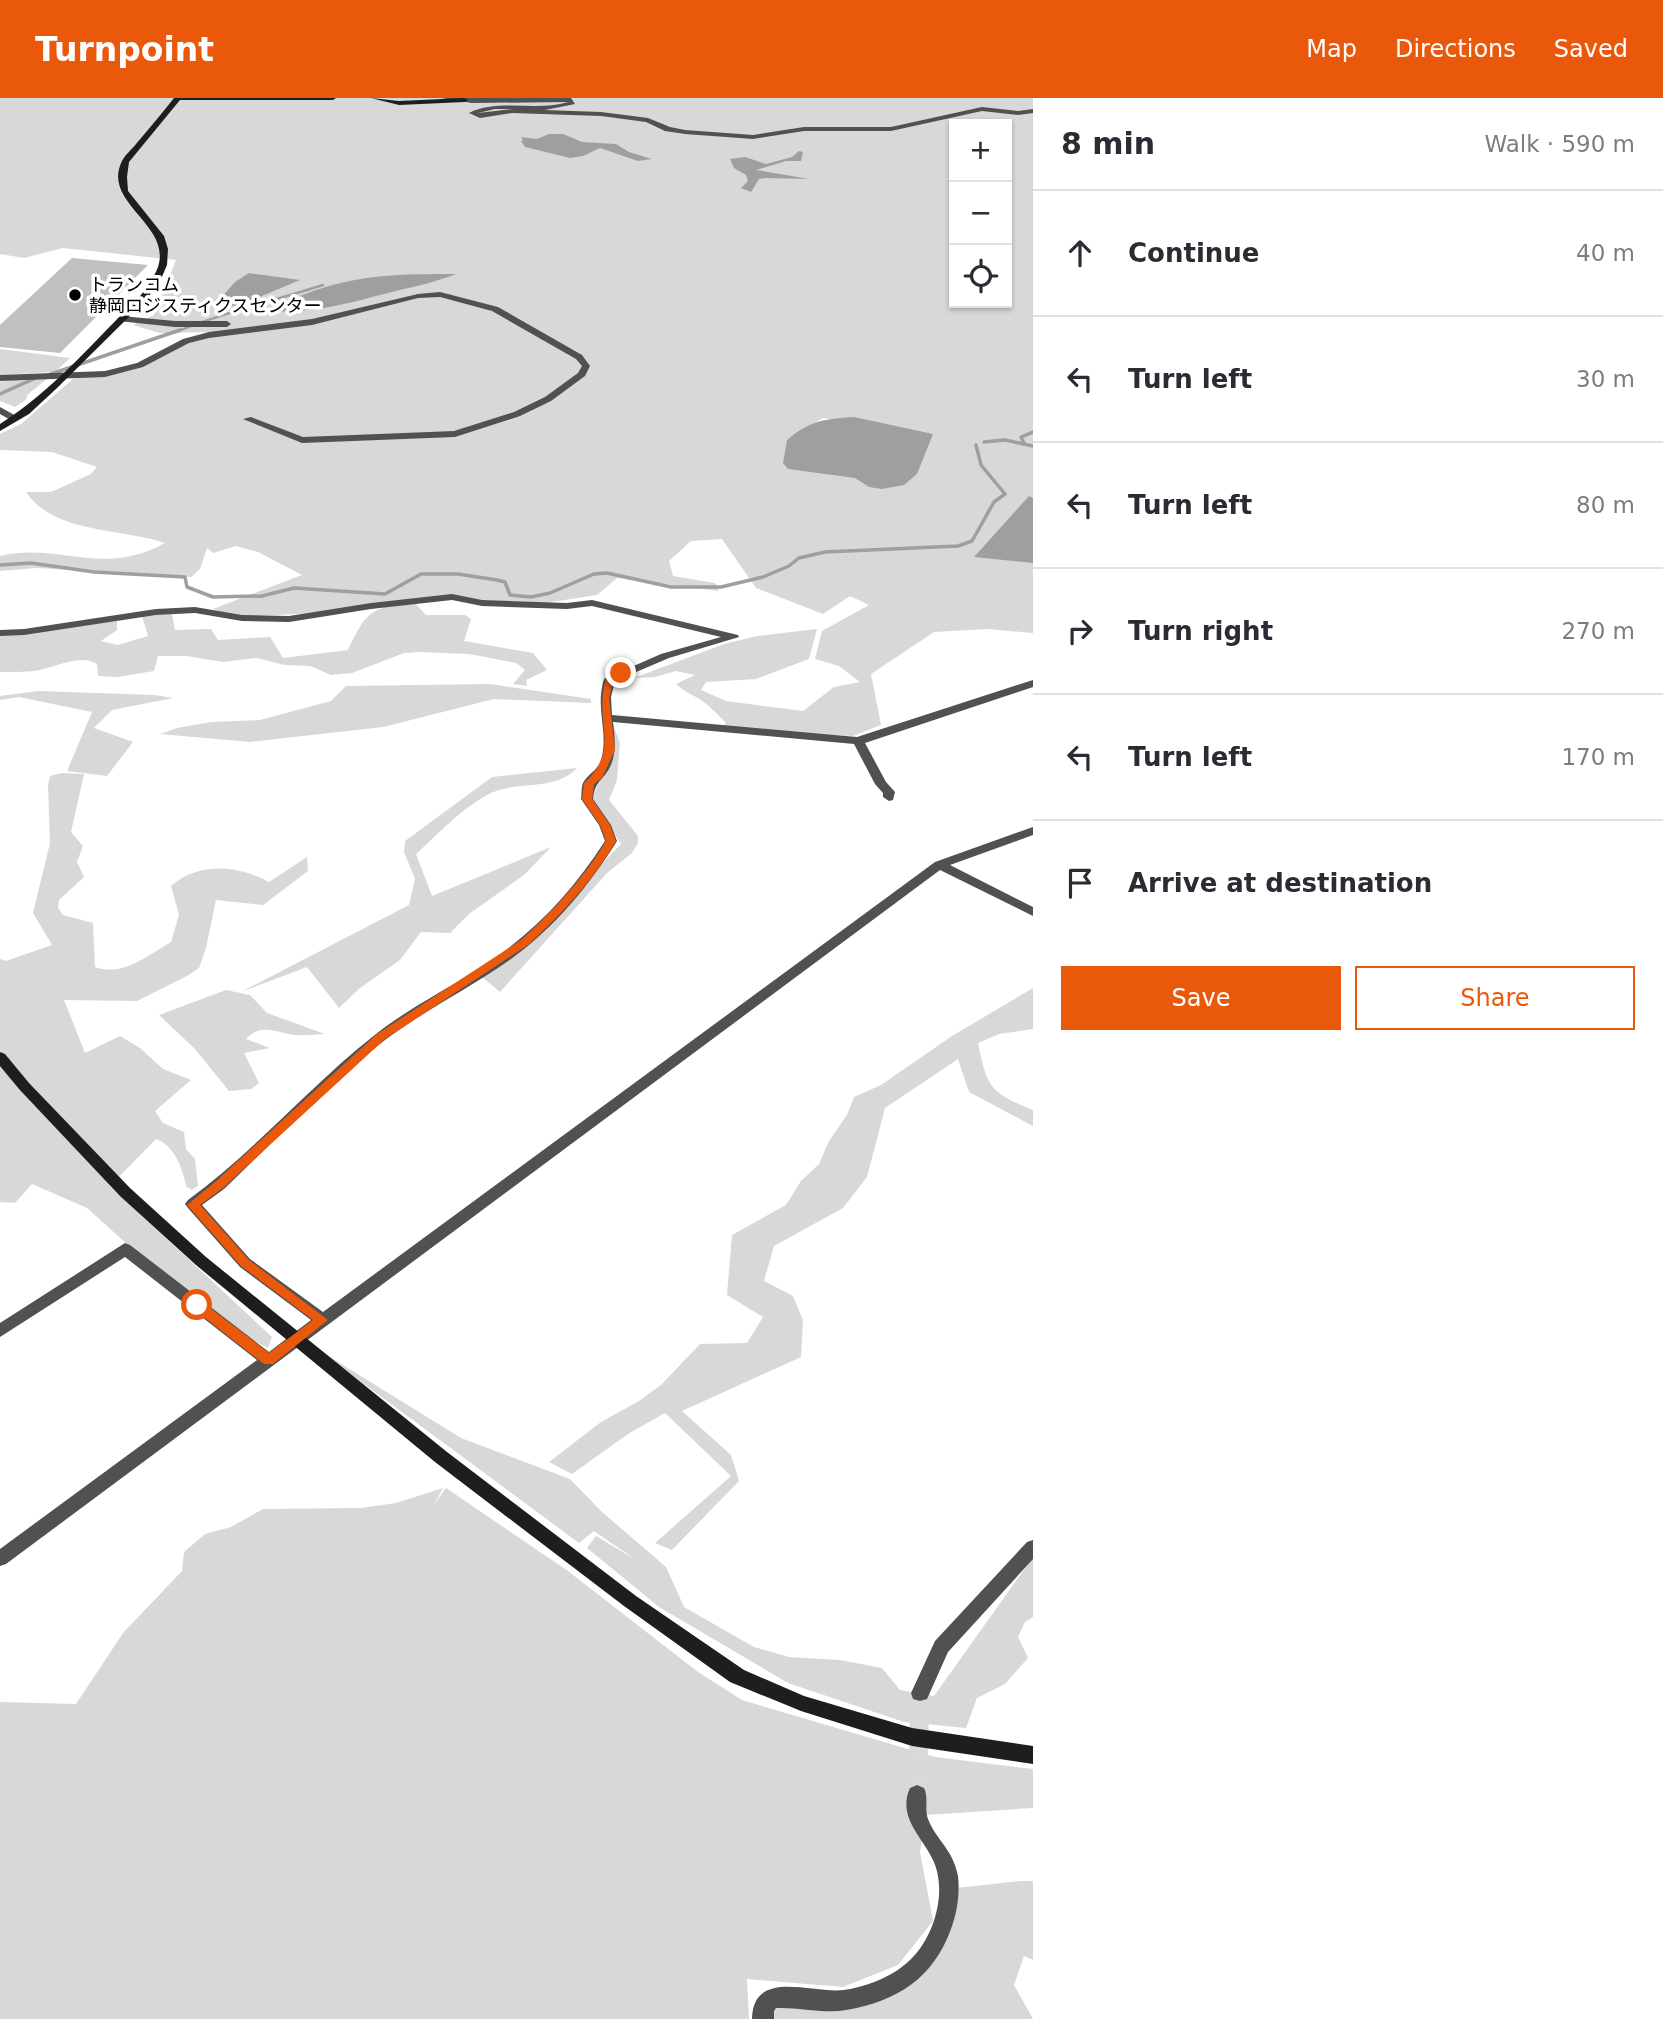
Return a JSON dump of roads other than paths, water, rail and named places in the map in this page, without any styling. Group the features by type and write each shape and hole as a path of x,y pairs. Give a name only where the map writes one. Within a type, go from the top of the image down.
{"street":[{"path":"0,429 53,387 157,279 163,265 164,250 160,236 124,191 125,162 178,98 332,98"},
{"path":"374,98 399,103 568,99 573,103 500,106 471,113 480,116 512,111 601,114 648,120 674,130 741,137 816,129 891,129 982,109 1018,113 1033,111"},
{"path":"444,98 465,100"},
{"path":"0,378 105,374 140,365 186,341 232,330 312,322 418,296 454,296 495,309 579,357 586,366 582,374 548,399 517,414 455,434 302,440 248,419"},
{"path":"121,318 175,324 277,326"},
{"path":"0,410 15,419"},
{"path":"0,633 24,632 156,612 195,610 242,618 289,619 452,597 482,603 567,606 592,603 734,637 665,656 610,679 605,698 611,750 597,778 589,783 587,799 605,825 611,841 602,857 525,942 381,1037 219,1185 193,1205 245,1263 322,1320"},
{"path":"608,718 858,741 1033,683"},
{"path":"858,741 881,785 889,792 889,797"},
{"path":"0,1559 940,865 1033,831"},
{"path":"940,865 1033,912"},
{"path":"0,1057 43,1107 157,1223 296,1340 441,1457 618,1593 737,1676 802,1703 912,1737 1033,1755"},
{"path":"0,1331 125,1249 269,1360"},
{"path":"920,1693 941,1647 1033,1546"},
{"path":"763,2019 763,2007 771,1999 780,1997 812,2001 846,2000 885,1987 911,1974 931,1954 944,1918 948,1890 944,1863 918,1819 917,1794"}],"waterway":[{"path":"176,332 323,285"},
{"path":"51,374 180,330"},
{"path":"0,394 38,377"},
{"path":"1024,443 1021,437 1033,432"},
{"path":"984,442 1005,440 1033,446"},
{"path":"0,565 31,563 94,572 185,577 187,587 213,597 262,596 294,588 385,594 421,574 458,574 497,580 505,582 510,595 531,597 550,593 594,574 607,573 671,587 721,587 763,577 789,566 799,558 825,552 958,546 972,541 994,502 1005,494 981,465 976,445"}],"tunnel":[{"path":"917,1794 920,1693"}],"place":[{"name":"トランコム 静岡ロジスティクスセンター","path":"75,295"}]}
